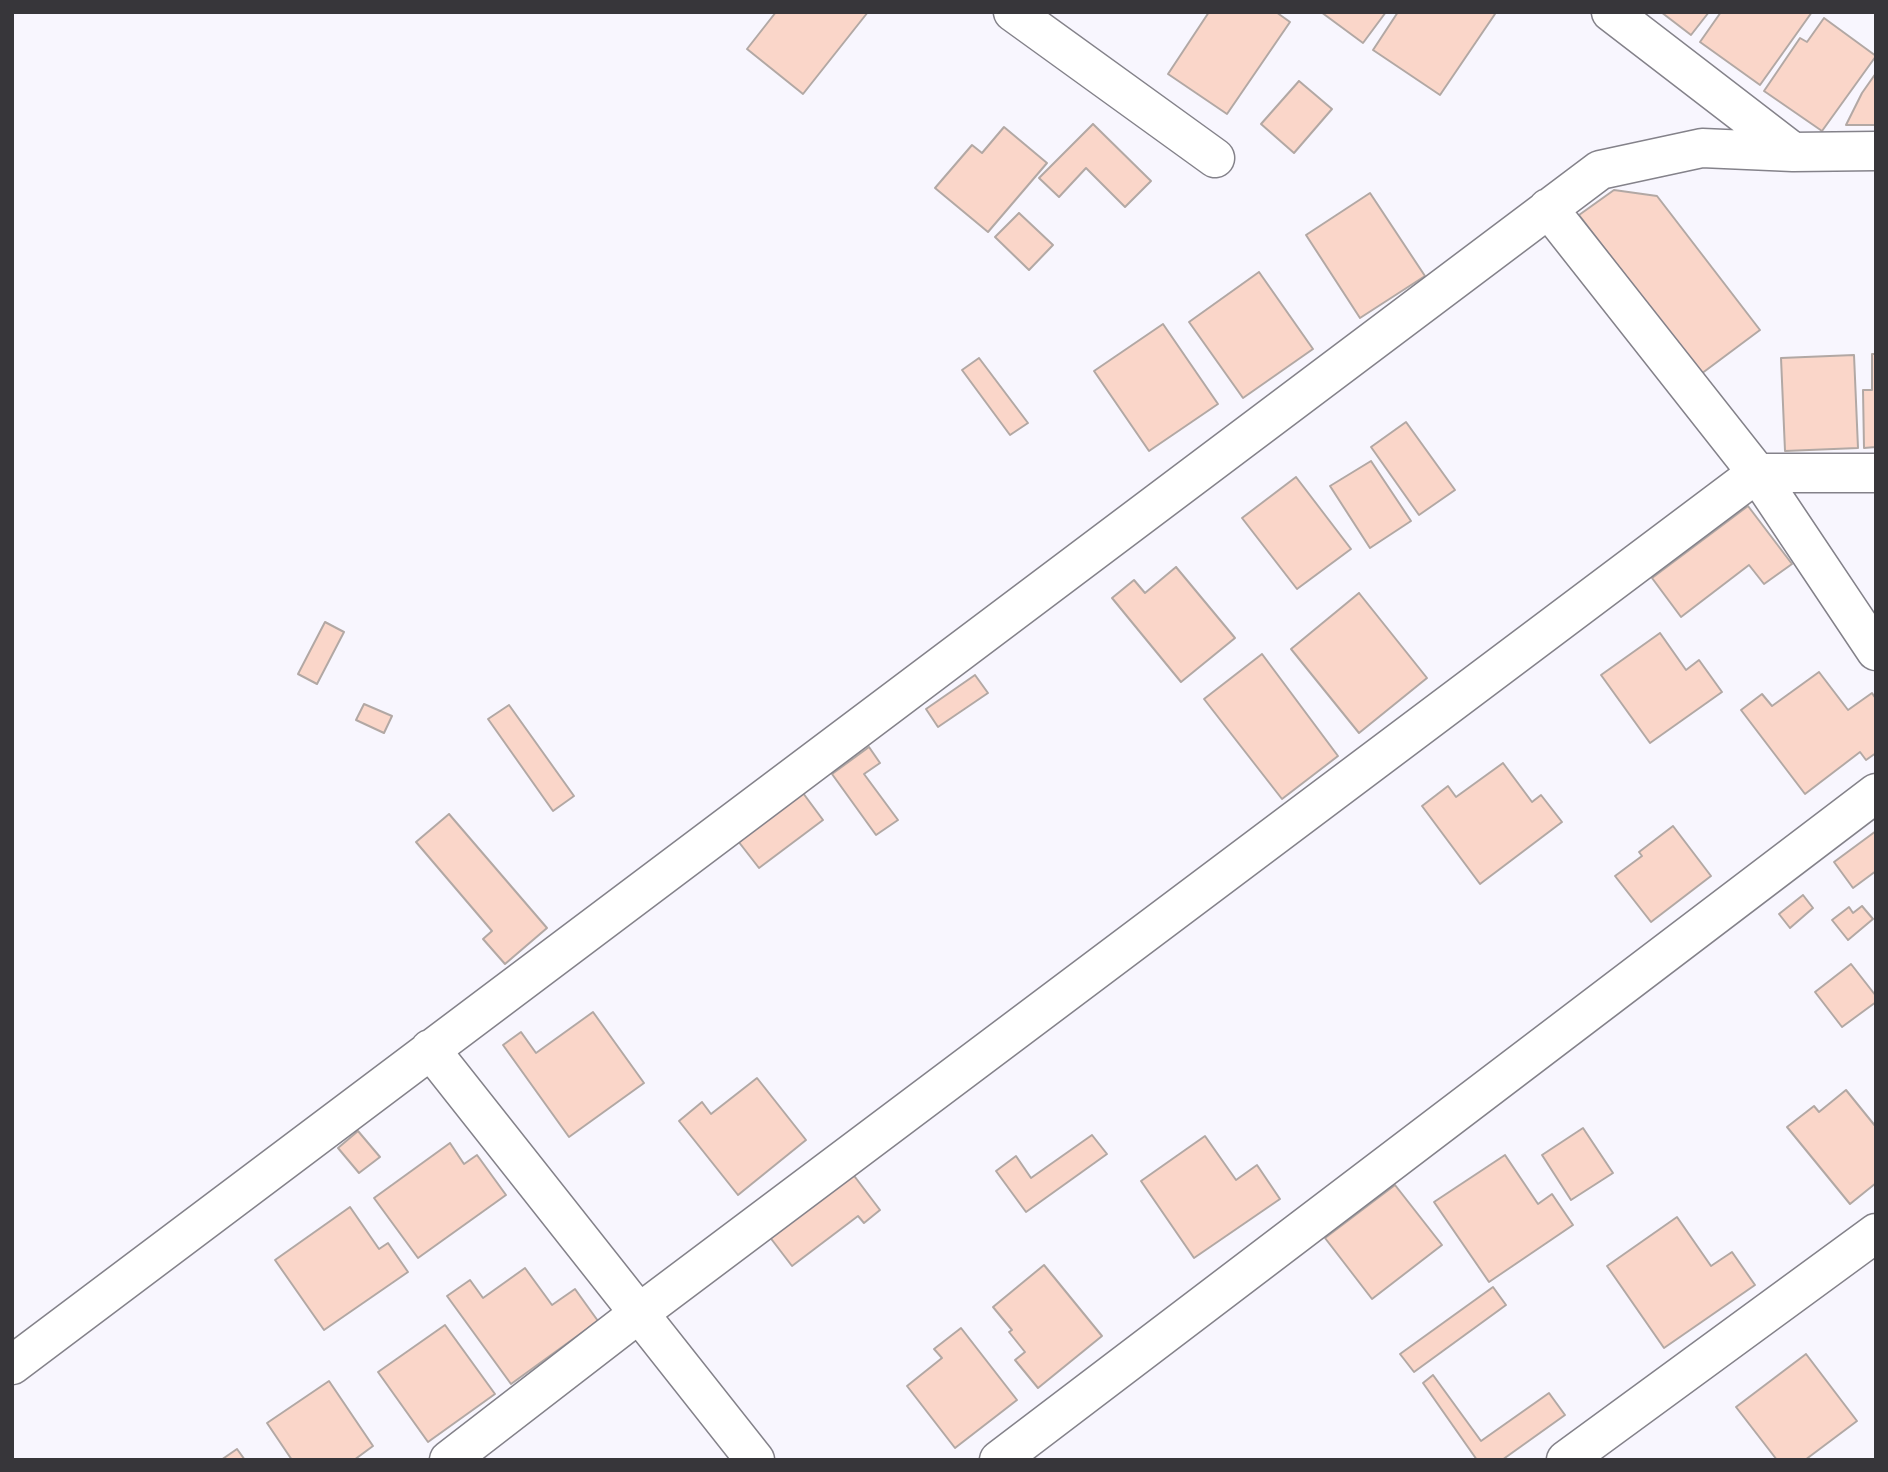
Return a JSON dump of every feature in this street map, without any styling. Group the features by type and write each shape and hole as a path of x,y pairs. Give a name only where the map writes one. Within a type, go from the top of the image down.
{"street":[{"path":"1013,12 1216,158"},
{"path":"1611,12 1793,152"},
{"path":"12,1365 1600,170 1702,148 1793,152 1876,151"},
{"path":"1548,208 1757,472 1876,651"},
{"path":"449,1460 638,1314 1757,472 1876,473"},
{"path":"999,1460 1876,793"},
{"path":"430,1049 755,1460"},
{"path":"1566,1460 1876,1233"}],"building":[{"path":"776,12 868,12 803,94 747,49"},
{"path":"1209,12 1276,12 1290,22 1227,114 1168,74"},
{"path":"1321,12 1386,12 1363,43"},
{"path":"1398,12 1495,14 1440,95 1373,50"},
{"path":"1661,12 1709,12 1691,35"},
{"path":"1721,12 1812,12 1760,85 1700,42"},
{"path":"1824,18 1876,56 1822,131 1764,91 1800,38 1807,42"},
{"path":"1876,73 1876,125 1846,125 1862,93"},
{"path":"1299,81 1332,109 1294,153 1261,124"},
{"path":"1093,124 1151,181 1125,207 1086,168 1059,197 1039,178"},
{"path":"1004,127 1047,163 988,232 935,188 972,145 982,153"},
{"path":"1614,190 1657,196 1760,330 1701,374 1579,215"},
{"path":"1370,193 1425,276 1360,318 1306,235"},
{"path":"1019,213 1053,245 1029,270 995,237"},
{"path":"1259,272 1313,349 1243,398 1189,322"},
{"path":"1163,324 1218,404 1149,451 1094,371"},
{"path":"1872,354 1876,354 1876,447 1864,448 1863,390 1872,390"},
{"path":"1854,355 1858,448 1785,451 1781,358"},
{"path":"979,358 1028,423 1010,435 962,370"},
{"path":"1406,422 1455,490 1419,515 1371,447"},
{"path":"1371,461 1411,521 1370,548 1330,486"},
{"path":"1296,477 1351,549 1297,589 1242,518"},
{"path":"1748,506 1792,564 1764,584 1749,565 1681,617 1652,578"},
{"path":"1176,567 1235,638 1181,682 1112,598 1134,580 1145,593"},
{"path":"1359,593 1427,678 1359,733 1291,649"},
{"path":"325,622 344,632 317,684 298,674"},
{"path":"1660,633 1686,670 1699,660 1722,692 1650,743 1601,675"},
{"path":"1262,654 1338,756 1282,799 1204,699"},
{"path":"1819,672 1848,710 1872,693 1876,699 1876,753 1866,760 1860,752 1805,794 1741,710 1762,694 1772,706"},
{"path":"975,675 988,693 938,727 926,709"},
{"path":"364,704 392,716 384,733 356,720"},
{"path":"509,705 574,796 553,811 488,719"},
{"path":"869,747 880,763 864,774 898,820 876,835 832,774"},
{"path":"1503,763 1532,802 1541,795 1562,822 1480,884 1422,806 1448,786 1456,797"},
{"path":"803,793 823,820 759,868 738,841"},
{"path":"449,814 547,928 505,964 483,939 492,931 416,842"},
{"path":"1673,826 1711,876 1651,922 1615,876 1642,856 1639,852"},
{"path":"1876,831 1876,871 1853,888 1834,862"},
{"path":"1803,895 1813,908 1790,928 1779,914"},
{"path":"1862,906 1873,919 1848,940 1832,920 1849,907 1853,913"},
{"path":"1851,964 1876,996 1876,1002 1842,1027 1815,992"},
{"path":"593,1012 644,1083 569,1137 503,1045 521,1032 536,1053"},
{"path":"757,1078 806,1140 738,1195 679,1121 702,1102 711,1114"},
{"path":"1846,1090 1876,1127 1876,1183 1850,1204 1787,1127 1814,1106 1819,1112"},
{"path":"1583,1128 1613,1173 1571,1200 1542,1155"},
{"path":"358,1131 380,1157 359,1173 338,1148"},
{"path":"1092,1135 1107,1154 1026,1212 996,1171 1016,1156 1031,1178"},
{"path":"1205,1136 1236,1180 1257,1165 1280,1199 1194,1258 1141,1181"},
{"path":"450,1143 464,1164 477,1155 506,1195 418,1258 374,1198"},
{"path":"1505,1155 1538,1204 1552,1194 1573,1225 1489,1282 1434,1202"},
{"path":"852,1173 880,1210 864,1223 858,1216 792,1266 769,1236"},
{"path":"1395,1185 1442,1245 1372,1299 1325,1238"},
{"path":"350,1207 379,1249 388,1243 408,1272 324,1330 275,1260"},
{"path":"1677,1217 1711,1266 1732,1252 1755,1285 1664,1348 1607,1266"},
{"path":"1044,1265 1102,1336 1038,1388 1015,1360 1025,1352 1009,1332 1012,1330 993,1307"},
{"path":"525,1268 552,1305 575,1289 598,1321 511,1384 447,1296 470,1280 483,1298"},
{"path":"1493,1287 1506,1305 1414,1372 1400,1354"},
{"path":"445,1325 495,1394 428,1442 378,1372"},
{"path":"961,1328 1017,1400 955,1448 907,1386 942,1358 934,1349"},
{"path":"1806,1354 1857,1421 1805,1460 1777,1460 1736,1407"},
{"path":"1433,1375 1481,1441 1549,1393 1565,1415 1502,1460 1477,1460 1423,1383"},
{"path":"329,1381 373,1446 354,1460 292,1460 267,1423"},
{"path":"237,1449 245,1460 221,1460"}]}
